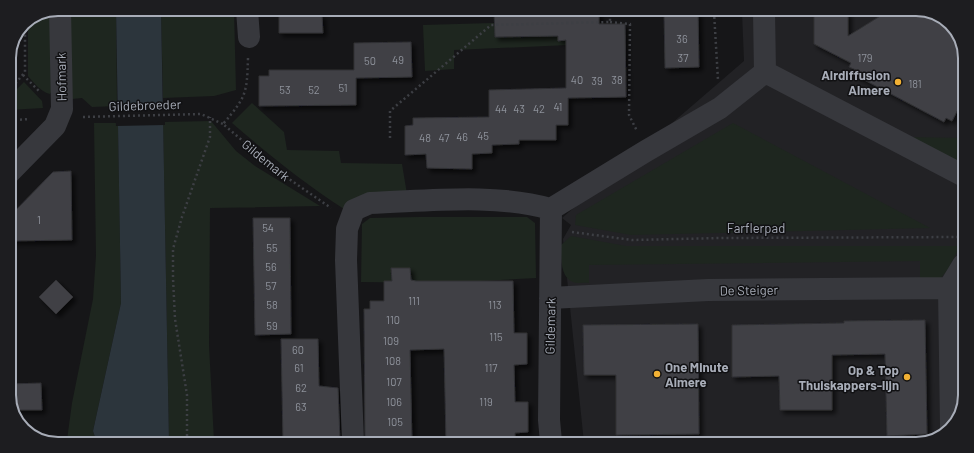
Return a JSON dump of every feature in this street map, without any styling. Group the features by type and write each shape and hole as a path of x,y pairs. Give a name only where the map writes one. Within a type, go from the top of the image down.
{"street":[{"name":"Hofmark","path":"16,166 55,126 62,109 60,16"},
{"path":"248,16 249,37"},
{"path":"764,16 765,72"},
{"path":"353,437 346,260 347,229 354,210 370,203 486,200 527,203 551,209 720,108 765,72"},
{"path":"765,72 958,173"},
{"name":"Gildemark","path":"550,437 548,420 551,209"},
{"path":"951,418 949,288 958,273"},
{"name":"De Steiger","path":"550,298 708,290 949,288"}],"path":[{"path":"610,16 610,22"},
{"path":"714,16 720,108"},
{"path":"390,138 390,111 492,25 610,22 630,24 629,115 646,151"},
{"path":"16,83 25,72 25,32"},
{"path":"223,124 239,105 247,88 249,37"},
{"name":"Gildemark","path":"191,114 201,114 223,124 279,172 351,220"},
{"name":"Gildebroeder","path":"100,117 191,114"},
{"path":"187,437 187,395 175,319 173,249 182,217 210,137 210,117"},
{"name":"Farflerpad","path":"550,231 584,232 632,240 958,237"}],"shaded area":[{"path":"70,16 116,16 117,106 92,107 82,98 72,99"},
{"path":"116,16 161,16 169,437 95,437 93,431 121,303"},
{"path":"161,16 234,16 236,90 214,96 163,98"},
{"path":"742,16 916,16 932,19 942,25 954,39 958,55 958,395 955,411 948,423 935,433 921,437 583,437 563,239 571,225 562,218 744,61"},
{"path":"52,17 53,89 50,94 41,89 28,76 28,28 42,19"},
{"path":"567,21 568,45 454,50 454,69 425,71 423,25"},
{"path":"24,82 42,101 43,108 16,110 16,90"},
{"path":"252,103 284,132 287,150 339,151 341,163 402,164 407,194 344,209 286,168 232,123"},
{"path":"211,121 236,151 255,166 320,206 210,208 209,345 214,437 169,437 163,122"},
{"path":"94,123 118,123 121,303 93,431 95,437 67,437 72,403 93,299 96,256"},
{"path":"733,123 930,228 631,235 575,225 576,215"},
{"path":"905,137 958,138 958,163 948,162"},
{"path":"527,217 535,223 536,278 442,283 361,282 362,224 370,218"},
{"path":"571,236 626,246 958,246 958,250 948,269 940,279 920,279 920,261 589,265 589,283 579,283 573,282 569,279 563,271 561,245"}],"pier":[{"path":"165,106 165,125 116,126 115,107"}],"building":[{"path":"279,16 322,16 323,33 279,33"},
{"path":"494,16 599,16 599,24 625,24 626,97 568,98 568,125 556,125 556,140 519,140 519,144 492,145 492,153 472,154 472,169 427,168 426,154 405,155 405,126 413,125 413,118 489,117 489,90 566,88 566,40 558,41 558,36 495,37"},
{"path":"664,16 698,16 699,67 665,68"},
{"path":"814,16 848,16 848,36 880,16 916,16 932,19 946,28 954,39 956,45 958,55 958,110 952,121 946,118 944,122 853,74 856,70 849,67 851,63 814,44"},
{"path":"411,42 412,77 356,78 356,105 259,106 259,76 269,76 269,70 354,70 354,43"},
{"path":"71,171 72,240 16,241 16,210 53,172"},
{"path":"253,218 290,218 291,334 255,335"},
{"path":"391,268 410,268 411,280 416,281 513,281 514,333 527,333 527,364 514,365 515,402 528,402 528,432 515,433 515,437 446,437 444,349 410,350 412,437 365,437 364,309 370,309 370,301 384,301 384,281 392,281"},
{"path":"56,280 73,297 56,314 39,297"},
{"path":"925,320 927,434 887,436 885,354 832,355 832,410 780,410 779,376 732,377 732,325"},
{"path":"698,324 699,434 616,435 616,375 584,375 583,325"},
{"path":"281,339 318,339 319,386 338,388 340,437 283,437"},
{"path":"41,383 42,410 19,410 16,398 16,384"}],"place":[{"name":"Airdiffusion Almere","path":"898,82"},
{"name":"One Minute Almere","path":"657,374"},
{"name":"Op & Top Thuiskappers-lijn","path":"907,377"}]}
